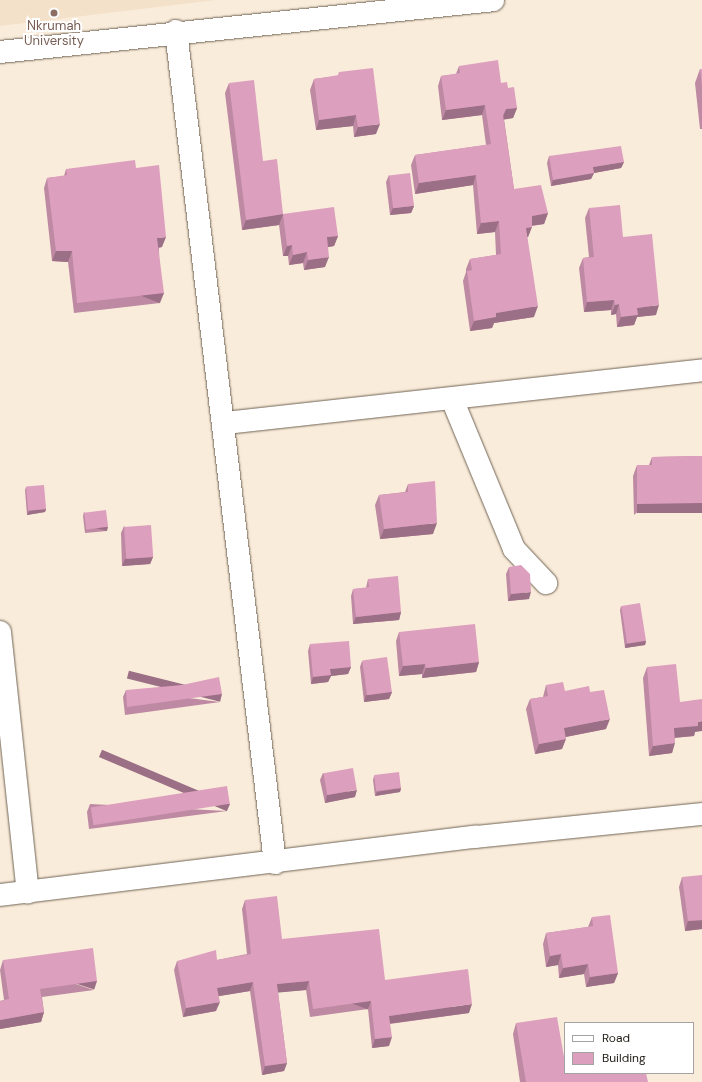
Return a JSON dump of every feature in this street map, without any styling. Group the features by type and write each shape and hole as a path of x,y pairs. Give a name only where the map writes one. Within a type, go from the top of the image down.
{"street":[{"path":"0,52 176,31 391,13 493,0"},
{"path":"176,31 225,423 275,863"},
{"path":"225,423 452,399 702,370"},
{"path":"452,399 514,549 546,584"},
{"path":"0,632 28,892"},
{"path":"0,895 275,863 474,837 702,814"}],"shaded area":[{"name":"Nkrumah University","path":"0,0 216,0 0,26"}],"building":[{"path":"498,60 501,83 507,82 508,88 514,87 517,108 506,109 503,115 514,189 541,185 548,213 532,216 532,227 526,228 538,306 496,313 496,317 474,321 467,271 472,270 470,259 501,254 499,221 481,223 476,175 419,183 415,155 491,144 485,105 446,110 441,76 460,73 459,66"},
{"path":"373,68 380,124 358,127 356,115 319,120 314,79 339,75 339,72"},
{"path":"700,69 702,69 702,86"},
{"path":"254,80 263,161 277,159 283,214 246,220 229,83"},
{"path":"621,146 624,162 593,167 594,173 553,180 549,156"},
{"path":"135,160 136,168 159,165 166,237 157,238 164,293 77,303 72,251 56,251 47,178 67,175 66,169"},
{"path":"410,173 414,206 393,208 389,176"},
{"path":"620,205 623,237 652,234 659,305 637,308 638,315 621,317 619,304 615,305 614,300 587,302 583,258 594,257 589,208"},
{"path":"334,207 338,236 327,237 329,257 308,260 307,252 293,255 292,245 287,246 283,214"},
{"path":"702,456 702,503 637,504 637,465 652,465 652,457"},
{"path":"435,481 437,523 384,529 379,495 408,492 408,484"},
{"path":"44,485 46,509 28,510 26,487"},
{"path":"106,510 108,527 86,530 84,513"},
{"path":"151,525 153,557 126,559 124,527"},
{"path":"521,565 530,574 531,592 511,594 509,567"},
{"path":"398,576 401,612 356,617 353,589 369,587 368,579"},
{"path":"640,603 646,641 627,644 621,606"},
{"path":"475,624 479,662 426,668 425,664 403,666 399,632"},
{"path":"349,641 351,667 330,669 331,675 313,677 310,644"},
{"path":"387,657 392,692 367,695 362,660"},
{"path":"676,664 680,702 702,699 702,721 698,722 698,726 674,728 675,743 653,746 647,667"},
{"path":"219,677 222,694 127,707 126,690 182,685"},
{"path":"563,682 565,691 589,686 590,692 604,690 610,719 564,728 566,739 539,744 530,699 548,696 546,685"},
{"path":"353,768 357,790 327,795 323,773"},
{"path":"399,772 401,788 376,791 374,775"},
{"path":"227,786 230,804 94,825 91,808"},
{"path":"702,875 702,920 688,921 682,877"},
{"path":"277,896 282,939 379,929 385,980 468,969 472,1004 389,1016 392,1037 375,1039 371,1001 313,1009 309,981 277,984 287,1063 265,1066 253,982 217,988 220,1002 186,1008 177,961 216,950 217,960 251,954 245,900"},
{"path":"610,915 618,973 590,977 588,964 563,968 561,954 550,956 546,933 593,926 592,917"},
{"path":"93,948 97,981 40,989 44,1012 0,1020 0,1001 9,999 3,960"},
{"path":"557,1017 564,1057 564,1074 646,1074 648,1082 526,1082 516,1023"}],"place":[{"name":"Nkrumah University","path":"54,13"}]}
